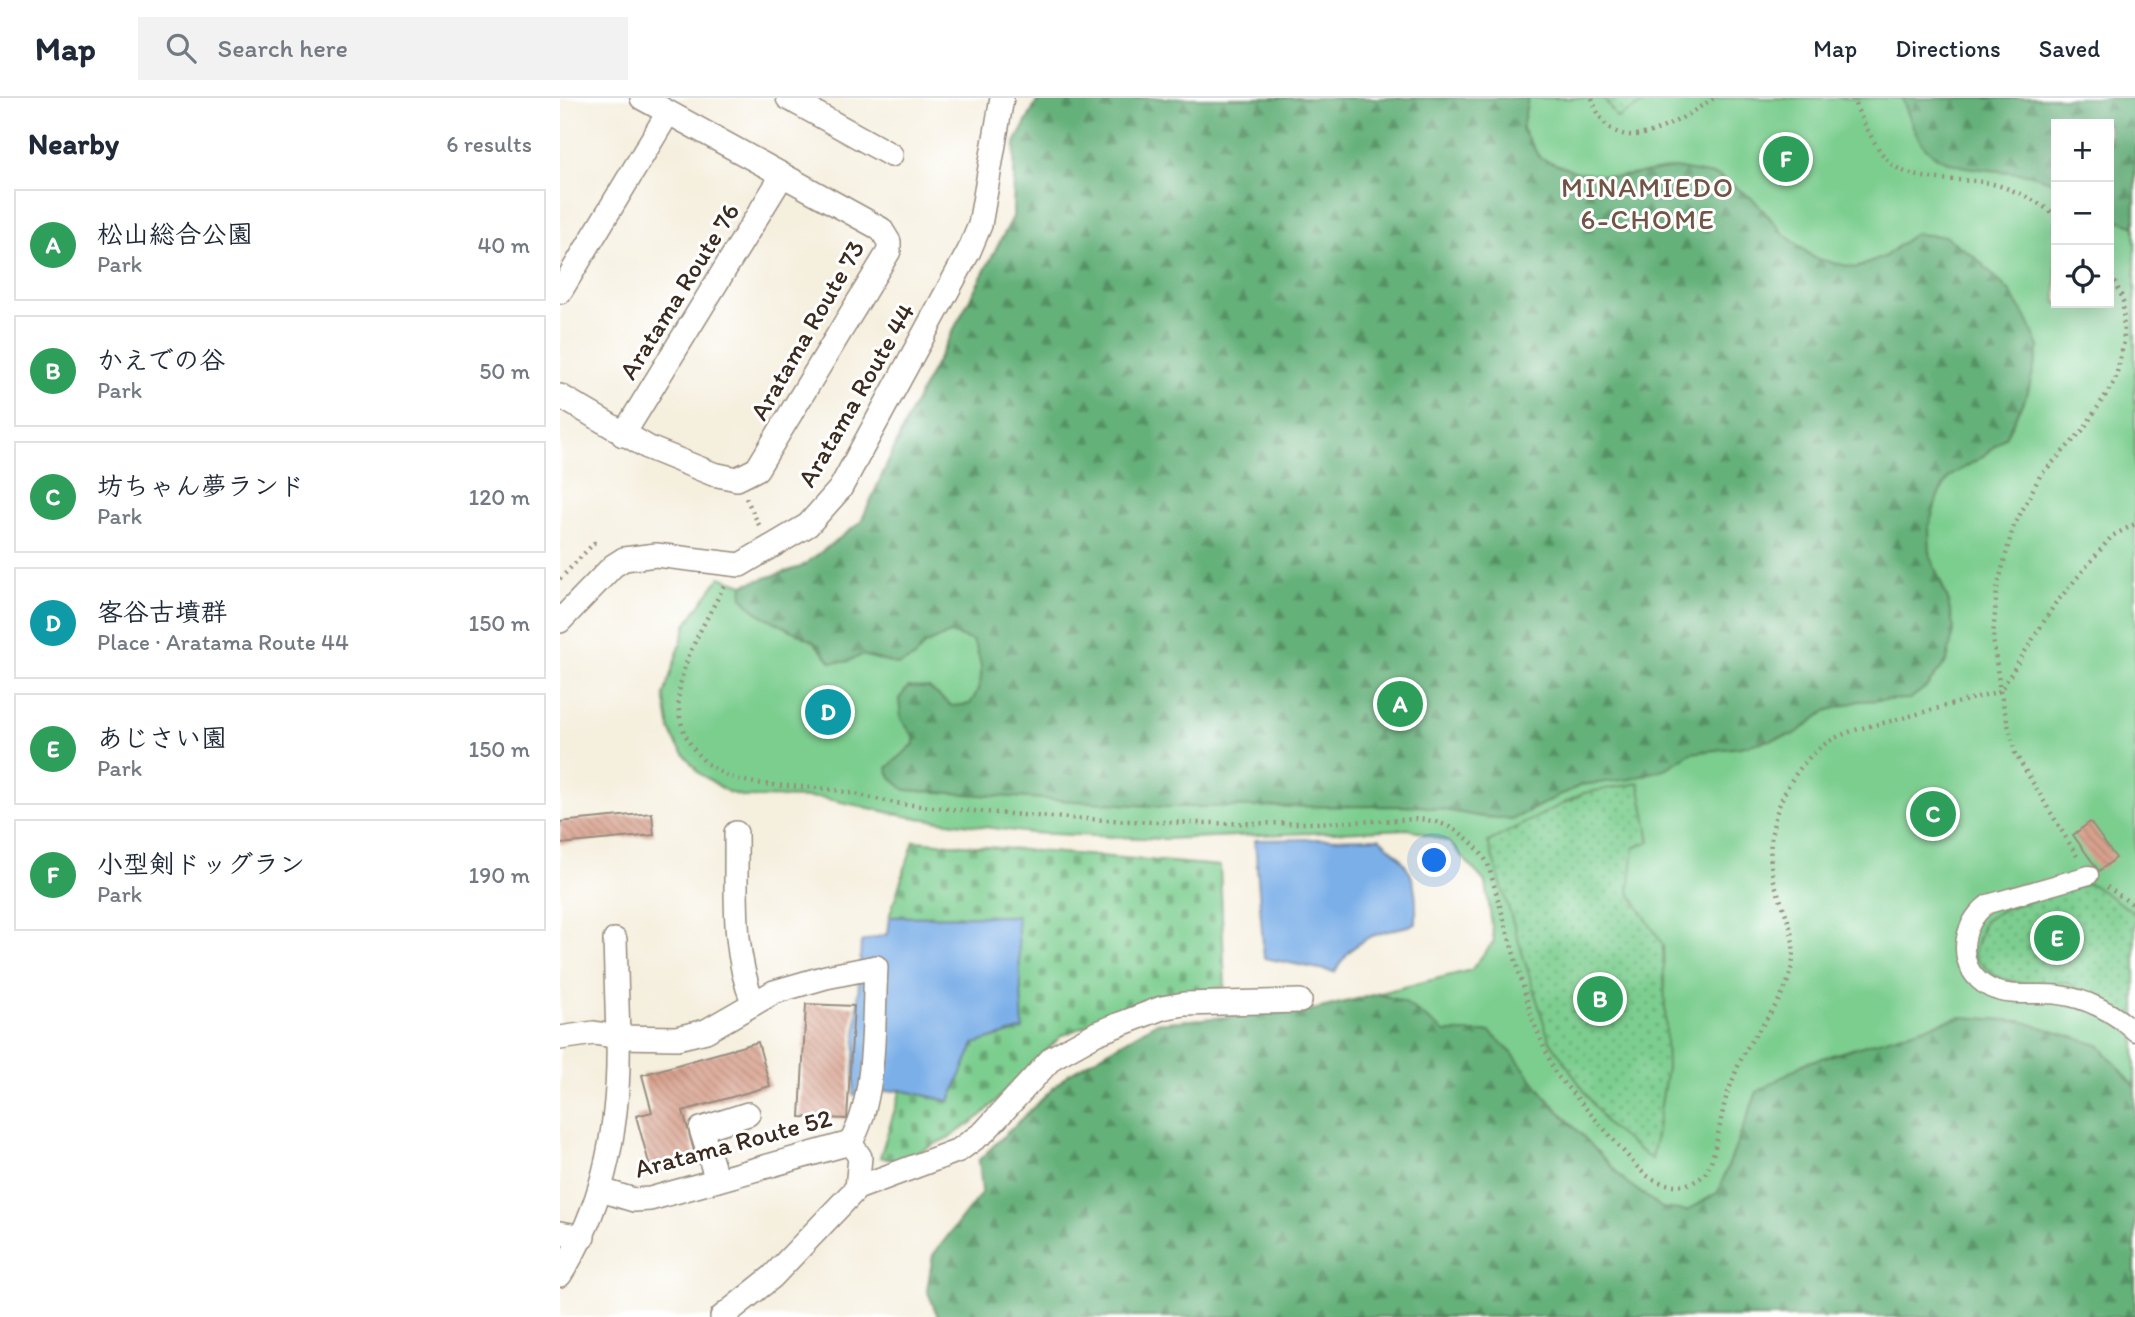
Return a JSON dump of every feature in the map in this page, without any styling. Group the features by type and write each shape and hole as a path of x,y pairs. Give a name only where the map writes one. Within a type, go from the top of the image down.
{"street":[{"name":"Aratama Route 73","path":"642,98 881,229 889,242 888,251 757,469 737,479"},
{"path":"788,98 891,155"},
{"name":"Aratama Route 44","path":"733,572 808,525 840,489 969,251 980,225 1002,98"},
{"path":"560,292 668,113"},
{"name":"Aratama Route 76","path":"623,435 782,176"},
{"path":"560,396 623,435 713,474 737,479"},
{"path":"560,621 624,559 656,555 733,572"},
{"path":"736,833 738,935 743,970 753,1002"},
{"path":"2089,875 1987,904 1975,915 1967,929 1964,945 1967,962 1975,976 1995,990 2060,995 2083,1001 2105,1011 2135,1032"},
{"path":"560,1275 583,1237 601,1190 614,1117 618,1037 615,940"},
{"name":"Aratama Route 52","path":"560,1038 594,1033 650,1040 677,1038 706,1031 753,1002 827,977 876,967 868,1083 859,1129 850,1143 650,1199 634,1200 601,1190"},
{"path":"722,1317 772,1277 857,1188 931,1163 959,1150 984,1132 1052,1058 1097,1033 1162,1008 1184,1004 1300,1001"},
{"path":"717,1180 701,1129 748,1114"},
{"path":"850,1143 860,1157 857,1188"},
{"path":"560,1233 583,1237"}],"path":[{"path":"1592,98 1601,119 1620,133 1640,136 1662,130 1714,98"},
{"path":"1852,98 1870,135 1893,166 1925,177 1985,183 2004,188 2051,212"},
{"path":"2114,280 2123,299 2124,342 2115,381 2082,431 2040,476 2013,528 1997,587 1993,638 2000,691 2015,753 2089,875 2135,906"},
{"path":"737,479 770,548"},
{"path":"733,572 685,663 678,691 678,706 685,734 701,758 712,768 739,780 832,790 909,805 1158,823 1419,819 1443,824 1464,835 1488,863 1533,1021 1555,1073 1640,1170 1652,1180 1675,1185 1690,1182 1704,1174 1710,1163 1726,1098 1744,1054 1778,1002 1790,974 1794,945 1792,929 1773,876 1771,854 1775,821 1786,789 1813,754 1850,730 2000,691 2055,604 2112,536 2135,524"}],"green space":[{"path":"1039,98 2135,98 2135,1317 979,1160 1067,1075 1156,1023 1313,1010 1471,970 1494,941 1486,883 1449,842 1409,829 1164,839 1030,833 910,817 823,798 745,797 728,792 699,773 677,745 670,730 664,695 687,623 720,577 743,585 801,567 861,522 912,409 1013,217 1015,143"},
{"path":"1039,98 1528,98 1522,129 1540,158 1577,172 1617,177 1674,168 1719,176 1753,199 1784,234 1814,258 1856,268 1884,257 1914,234 1945,236 1975,257 2010,292 2027,319 2039,347 2028,392 2006,436 1982,457 1949,477 1938,496 1929,526 1930,556 1947,597 1954,629 1947,661 1926,687 1910,699 1859,701 1826,711 1795,734 1741,747 1691,753 1667,768 1631,779 1581,785 1513,819 1483,817 1421,806 1165,807 905,790 891,778 887,768 914,744 914,737 901,719 899,699 908,687 929,688 952,706 970,704 978,688 981,673 973,641 950,633 924,645 914,658 899,665 862,655 846,662 831,662 814,642 756,612 742,597 743,585 801,567 861,522 912,409 1013,217 1015,143"},
{"path":"1604,98 1652,98 1617,118"},
{"path":"1902,98 2135,98 2135,227 2114,218 2114,119 2051,119 2051,182 2025,174 1975,168 1944,160 1925,147 1913,127"},
{"path":"1639,783 1650,841 1634,848 1629,892 1663,945 1667,1068 1652,1160 1608,1126 1549,1039 1488,842 1584,793"},
{"path":"914,841 1220,866 1225,987 1153,996 1061,1036 982,1115 952,1136 898,1162 880,1157 901,1090 949,1101 974,1044 1017,916 889,917"},
{"path":"2089,883 2135,913 2135,1021 2066,982 2025,984 1997,978 1973,956 1984,921 2006,908"},
{"path":"1379,994 1404,1002 1445,1032 1490,1032 1512,1053 1546,1097 1626,1182 1662,1208 1687,1211 1718,1192 1757,1092 1805,1063 1960,1017 2021,1021 2099,1045 2135,1086 2135,1317 938,1317 927,1290 933,1255 982,1192 979,1160 1067,1075 1156,1023 1313,1010"}],"water":[{"path":"1379,838 1399,857 1411,875 1416,924 1379,934 1359,943 1343,959 1335,972 1264,958 1255,840"},
{"path":"1017,916 1023,1029 974,1044 950,1101 901,1090 853,1095 861,942 887,934 889,917"}],"building":[{"path":"652,813 654,835 560,844 560,822"},
{"path":"2090,822 2116,858 2099,871 2073,835"},
{"path":"806,1004 854,1006 847,1119 800,1117"},
{"path":"758,1042 770,1086 683,1111 697,1162 652,1174 636,1116 652,1112 642,1075"}],"place":[{"name":"小型剣ドッグラン","path":"1786,159"},
{"name":"松山総合公園","path":"1400,704"},
{"name":"客谷古墳群","path":"828,712"},
{"name":"坊ちゃん夢ランド","path":"1933,814"},
{"name":"あじさい園","path":"2057,938"},
{"name":"かえでの谷","path":"1600,999"}],"district":[{"name":"MINAMIEDO 6-CHOME","path":"1648,203"}]}
